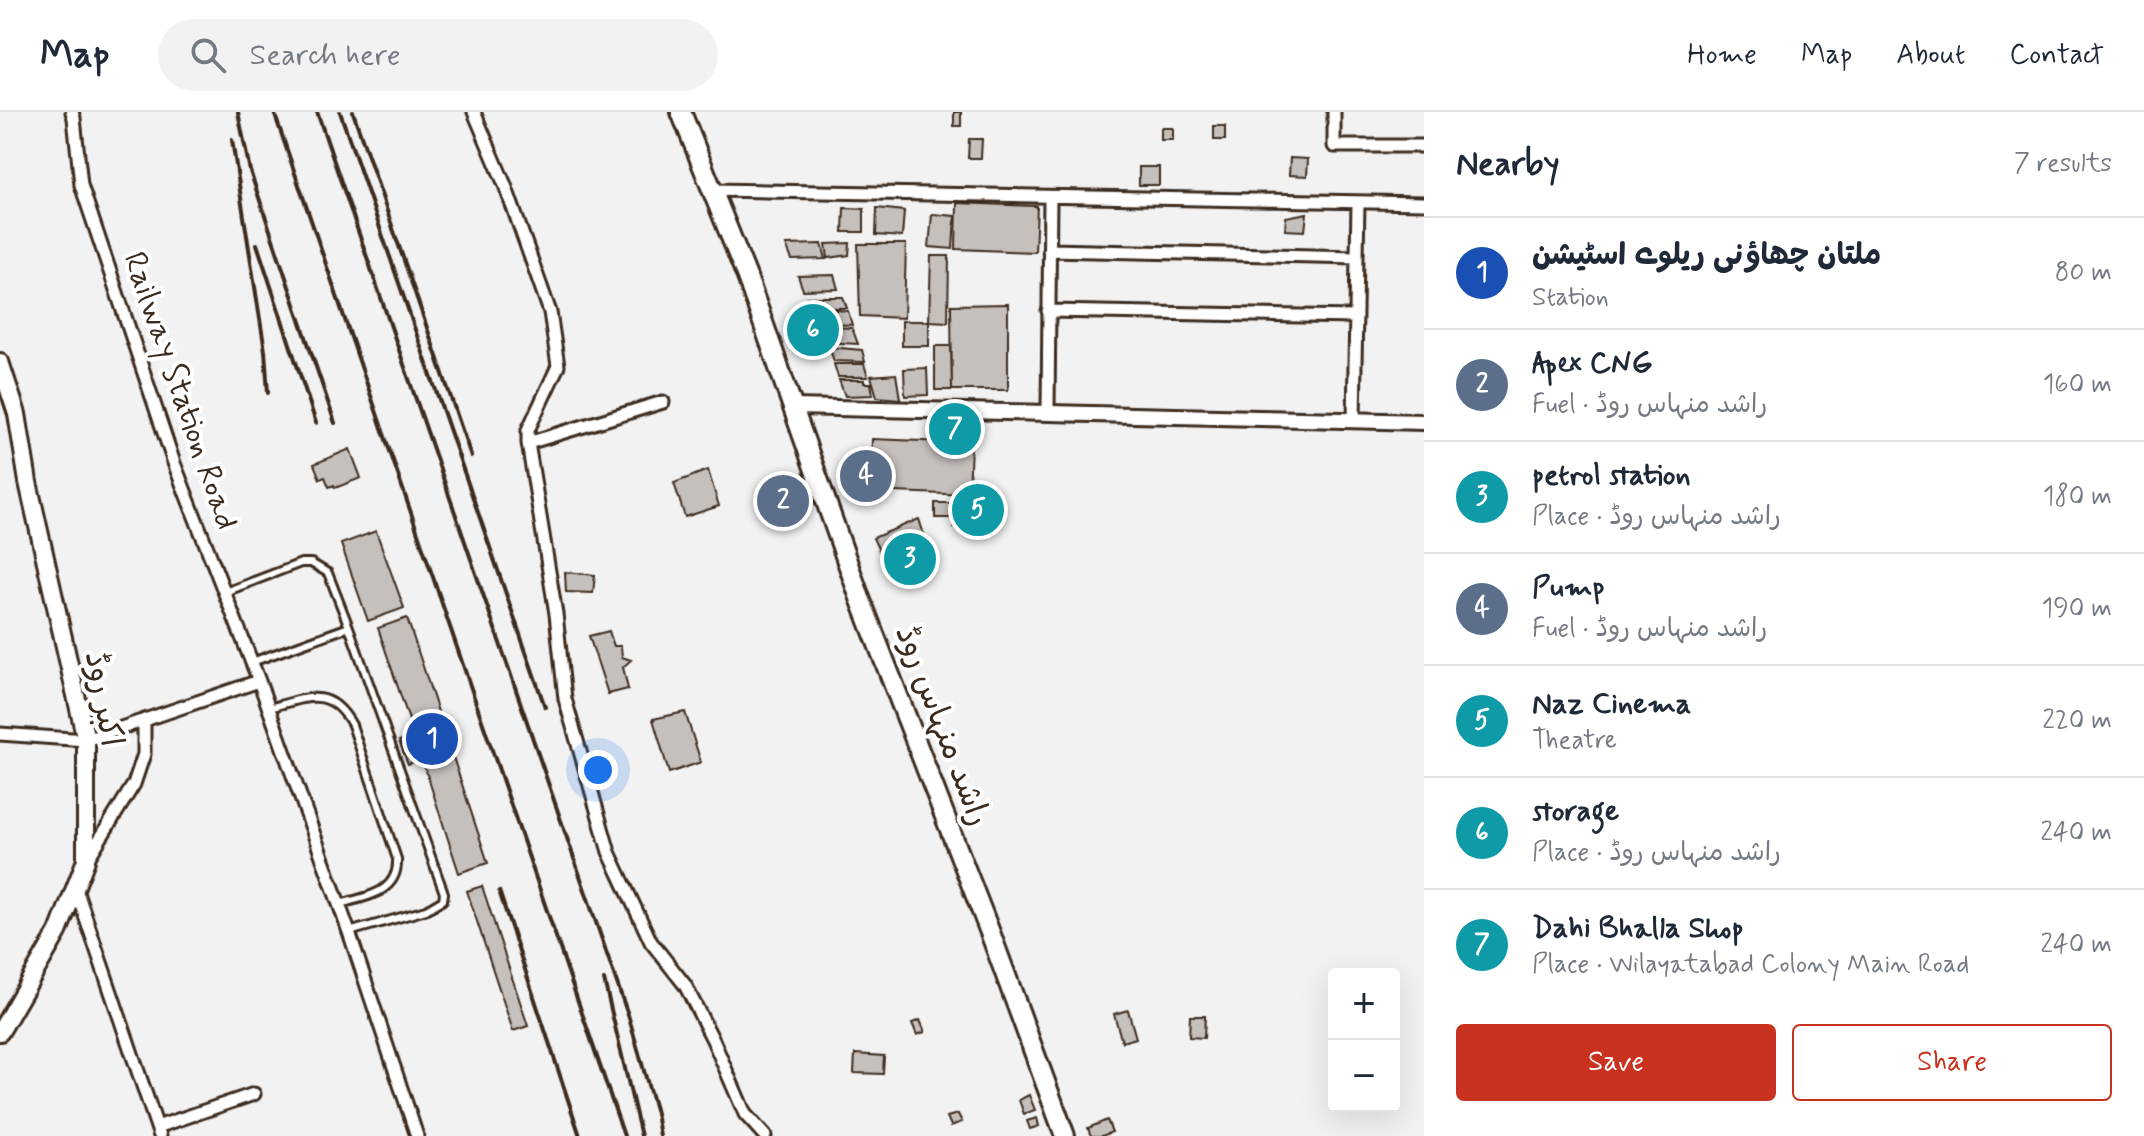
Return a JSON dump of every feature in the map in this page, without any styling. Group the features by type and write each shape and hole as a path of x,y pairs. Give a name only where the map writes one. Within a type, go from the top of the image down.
{"main road":[{"name":"راشد منہاس روڈ","path":"681,112 747,277 860,598 991,935 1065,1136"},
{"name":"اکبر روڈ","path":"0,362 17,414 28,482 86,740 86,860 58,932 0,1032"}],"street":[{"name":"Railway Station Road","path":"72,112 81,185 174,463 269,708 349,932 417,1136"},
{"path":"474,112 505,185 550,312 558,366 528,430 528,443 556,614 565,699 609,852 651,942 685,985 707,1027 745,1114 765,1136"},
{"path":"1334,112 1334,146 1424,146"},
{"path":"712,190 1424,203"},
{"path":"1048,412 1050,197"},
{"path":"1354,420 1358,202"},
{"path":"1049,250 1357,257"},
{"path":"1048,311 1355,317"},
{"path":"528,443 663,402"},
{"path":"794,407 1424,422"},
{"path":"0,734 86,740 259,681"},
{"path":"86,860 134,784 144,754 144,720"},
{"path":"76,889 158,1131 254,1094"}],"lane":[{"path":"225,592 292,566 311,563 328,573 349,627 444,893 443,900 426,910 349,932"},
{"path":"252,662 349,627"},
{"path":"269,708 322,696 344,711 352,725 398,870 387,887 369,896 339,904"}],"building":[{"path":"954,112 961,112 961,126 954,126"},
{"path":"1214,126 1225,126 1225,140 1214,140"},
{"path":"1161,128 1173,128 1173,140 1161,140"},
{"path":"969,139 982,139 981,158 968,158"},
{"path":"1290,158 1308,159 1307,176 1289,175"},
{"path":"1139,167 1159,167 1159,185 1139,185"},
{"path":"957,203 1037,206 1035,252 956,249"},
{"path":"844,208 864,209 864,232 843,232"},
{"path":"877,208 904,211 902,237 876,235"},
{"path":"1307,213 1305,231 1285,230 1286,217"},
{"path":"932,214 955,216 953,249 929,247"},
{"path":"850,243 849,255 828,258 826,244"},
{"path":"822,244 826,259 792,260 786,245"},
{"path":"858,244 906,244 904,318 860,316"},
{"path":"931,256 949,256 948,322 929,321"},
{"path":"834,275 838,289 803,290 798,276"},
{"path":"807,297 843,297 847,308 812,308"},
{"path":"1008,304 1008,390 952,390 951,305"},
{"path":"812,308 848,311 852,325 819,327"},
{"path":"810,312 824,345 816,349 803,314"},
{"path":"902,321 929,321 929,346 902,346"},
{"path":"833,327 852,328 858,344 825,342 821,329 832,330"},
{"path":"935,346 951,346 952,390 935,390"},
{"path":"829,347 862,350 865,362 834,361"},
{"path":"834,364 864,364 868,377 838,377"},
{"path":"927,368 928,395 905,396 904,369"},
{"path":"896,374 900,399 877,397 871,376"},
{"path":"839,380 871,383 873,395 845,396"},
{"path":"945,421 965,423 963,438 945,435"},
{"path":"872,439 971,443 969,495 870,491"},
{"path":"350,449 361,478 335,488 334,485 329,487 325,477 320,479 314,464"},
{"path":"708,470 719,506 685,517 674,483"},
{"path":"935,503 979,503 978,511 997,510 996,524 954,527 954,518 935,518"},
{"path":"919,519 925,538 882,557 873,538"},
{"path":"376,531 404,608 368,621 341,544"},
{"path":"913,546 921,566 906,569 898,552"},
{"path":"565,572 595,575 593,593 566,592"},
{"path":"407,618 488,863 459,873 422,759 408,764 399,741 414,735 378,628"},
{"path":"609,631 614,646 621,646 622,657 631,660 623,667 628,689 608,694 589,636"},
{"path":"685,712 701,762 669,773 653,719"},
{"path":"482,886 528,1026 513,1031 467,891"},
{"path":"1128,1010 1136,1038 1122,1042 1114,1014"},
{"path":"1190,1016 1205,1016 1204,1038 1189,1037"},
{"path":"920,1020 925,1032 917,1035 912,1023"},
{"path":"855,1054 884,1056 883,1074 854,1073"},
{"path":"1029,1095 1035,1110 1024,1114 1019,1100"},
{"path":"958,1114 962,1122 951,1126 947,1117"},
{"path":"1037,1118 1039,1126 1030,1129 1027,1121"},
{"path":"1107,1120 1112,1132 1091,1136 1088,1128"}],"railway":[{"path":"238,112 250,171 335,423"},
{"path":"274,112 624,1136"},
{"path":"317,112 629,1018 660,1136"},
{"path":"340,112 545,707"},
{"path":"353,112 471,456"},
{"path":"232,140 265,351 268,393"},
{"path":"257,244 316,423"},
{"path":"499,891 580,1136"},
{"path":"604,980 641,1136"}],"place":[{"name":"storage","path":"813,330"},
{"name":"Dahi Bhalla Shop","path":"955,429"},
{"name":"Pump","path":"866,476"},
{"name":"Apex CNG","path":"783,501"},
{"name":"Naz Cinema","path":"978,510"},
{"name":"petrol station","path":"910,559"},
{"name":"ملتان چھاؤنی ریلوے اسٹیشن","path":"432,739"}]}
